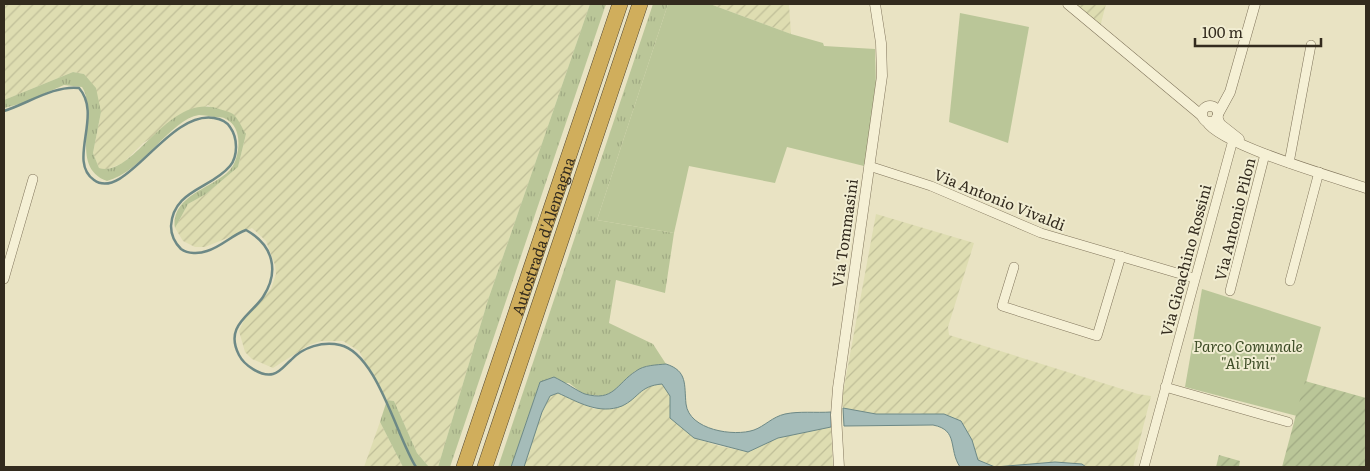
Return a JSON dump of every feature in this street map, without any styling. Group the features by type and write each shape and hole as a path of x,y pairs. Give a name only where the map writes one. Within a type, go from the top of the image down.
{"highway":[{"name":"Autostrada d'Alemagna","path":"464,467 620,4"},
{"name":"Autostrada d'Alemagna","path":"485,467 640,4"}],"street":[{"name":"Via Tommasini","path":"839,467 836,415 838,388 882,76 881,43 875,4"},
{"path":"1068,4 1183,97 1210,114 1220,130 1226,128 1248,146"},
{"path":"1210,114 1229,96 1255,4"},
{"path":"1289,163 1311,45"},
{"path":"1210,114 1217,133 1289,163 1366,188"},
{"name":"Via Gioachino Rossini","path":"1144,467 1233,140"},
{"name":"Via Antonio Pilon","path":"1230,291 1265,154"},
{"name":"Via Antonio Vivaldi","path":"869,166 931,186 1041,233 1194,278"},
{"path":"1290,281 1320,172"},
{"path":"4,279 33,179"},
{"path":"1014,267 1002,306 1097,336 1121,256"},
{"path":"1165,387 1288,422"}],"green space":[{"path":"4,4 590,4 488,300 438,467 429,467 417,453 394,401 387,400 359,351 343,341 321,341 309,345 273,368 252,359 245,352 239,331 247,313 271,289 276,274 275,265 266,241 252,228 205,247 195,247 183,241 175,228 188,204 206,194 238,167 246,134 208,105 143,143 123,163 105,170 99,168 93,153 101,112 84,74 73,72 4,100"},
{"path":"590,4 606,4 450,467 438,467 488,300"},
{"path":"653,4 668,4 597,220 674,233 665,293 616,280 609,323 653,344 666,364 647,366 635,371 612,393 601,396 583,394 569,383 540,382 511,467 498,467"},
{"path":"668,4 710,4 791,34 823,43 824,46 875,49 876,88 868,167 787,147 775,183 689,166 674,233 597,220"},
{"path":"710,4 789,4 791,34 740,15"},
{"path":"1074,4 1106,4 1100,27"},
{"path":"960,13 1029,27 1008,143 949,122"},
{"path":"73,72 84,74 96,88 101,112 93,153 99,168 112,168 125,161 168,123 184,112 201,107 228,112 233,114 238,121 246,134 238,167 206,194 188,204 175,228 175,217 179,208 186,200 222,177 234,164 238,150 238,135 232,123 222,117 199,115 188,119 167,135 132,167 120,176 107,181 95,174 89,164 86,152 88,111 82,87 64,85 23,103 4,108 4,100"},
{"path":"876,214 974,243 948,327 949,335 1138,394 1151,396 1133,467 1086,467 1082,464 995,467 978,460 972,440 920,413 876,414 843,408 842,398"},
{"name":"Parco Comunale \"Ai Pini\"","path":"1202,289 1321,327 1297,416 1185,387"},
{"path":"1305,381 1366,398 1366,467 1282,467"},
{"path":"662,384 670,396 671,418 694,438 719,446 748,452 778,438 831,427 833,467 524,467 542,412 550,396 558,393 594,409 621,406 649,385"},
{"path":"387,400 394,401 417,453 429,467 403,467 380,422"},
{"path":"380,422 403,467 364,467"},
{"path":"1219,455 1240,461 1239,467 1216,467"}],"water":[{"path":"666,364 678,371 684,380 686,404 689,413 695,420 714,429 724,432 745,432 754,430 780,415 802,412 831,412 831,427 778,438 748,452 694,438 670,418 670,396 662,384 648,387 622,406 605,409 589,406 558,393 550,396 542,412 524,467 511,467 540,382 554,377 585,394 602,396 609,394 639,369"},
{"path":"843,408 876,414 944,414 961,421 972,440 978,460 995,467 960,467 954,454 950,436 941,428 933,425 844,426"},
{"path":"1055,462 1082,464 1086,467 995,467"}],"waterway":[{"path":"4,111 50,92 60,89 79,88 85,99 88,111 84,150 87,172 94,180 106,184 119,179 164,140 180,128 197,119 214,118 227,124 233,131 236,142 233,162 222,174 194,191 178,205 173,214 171,226 175,241 184,251 197,253 212,249 246,230 255,236 268,251 271,259 271,278 263,297 240,322 237,329 235,345 241,359 258,372 273,374 307,348 334,344 353,351 365,363 375,379 416,467"}]}
